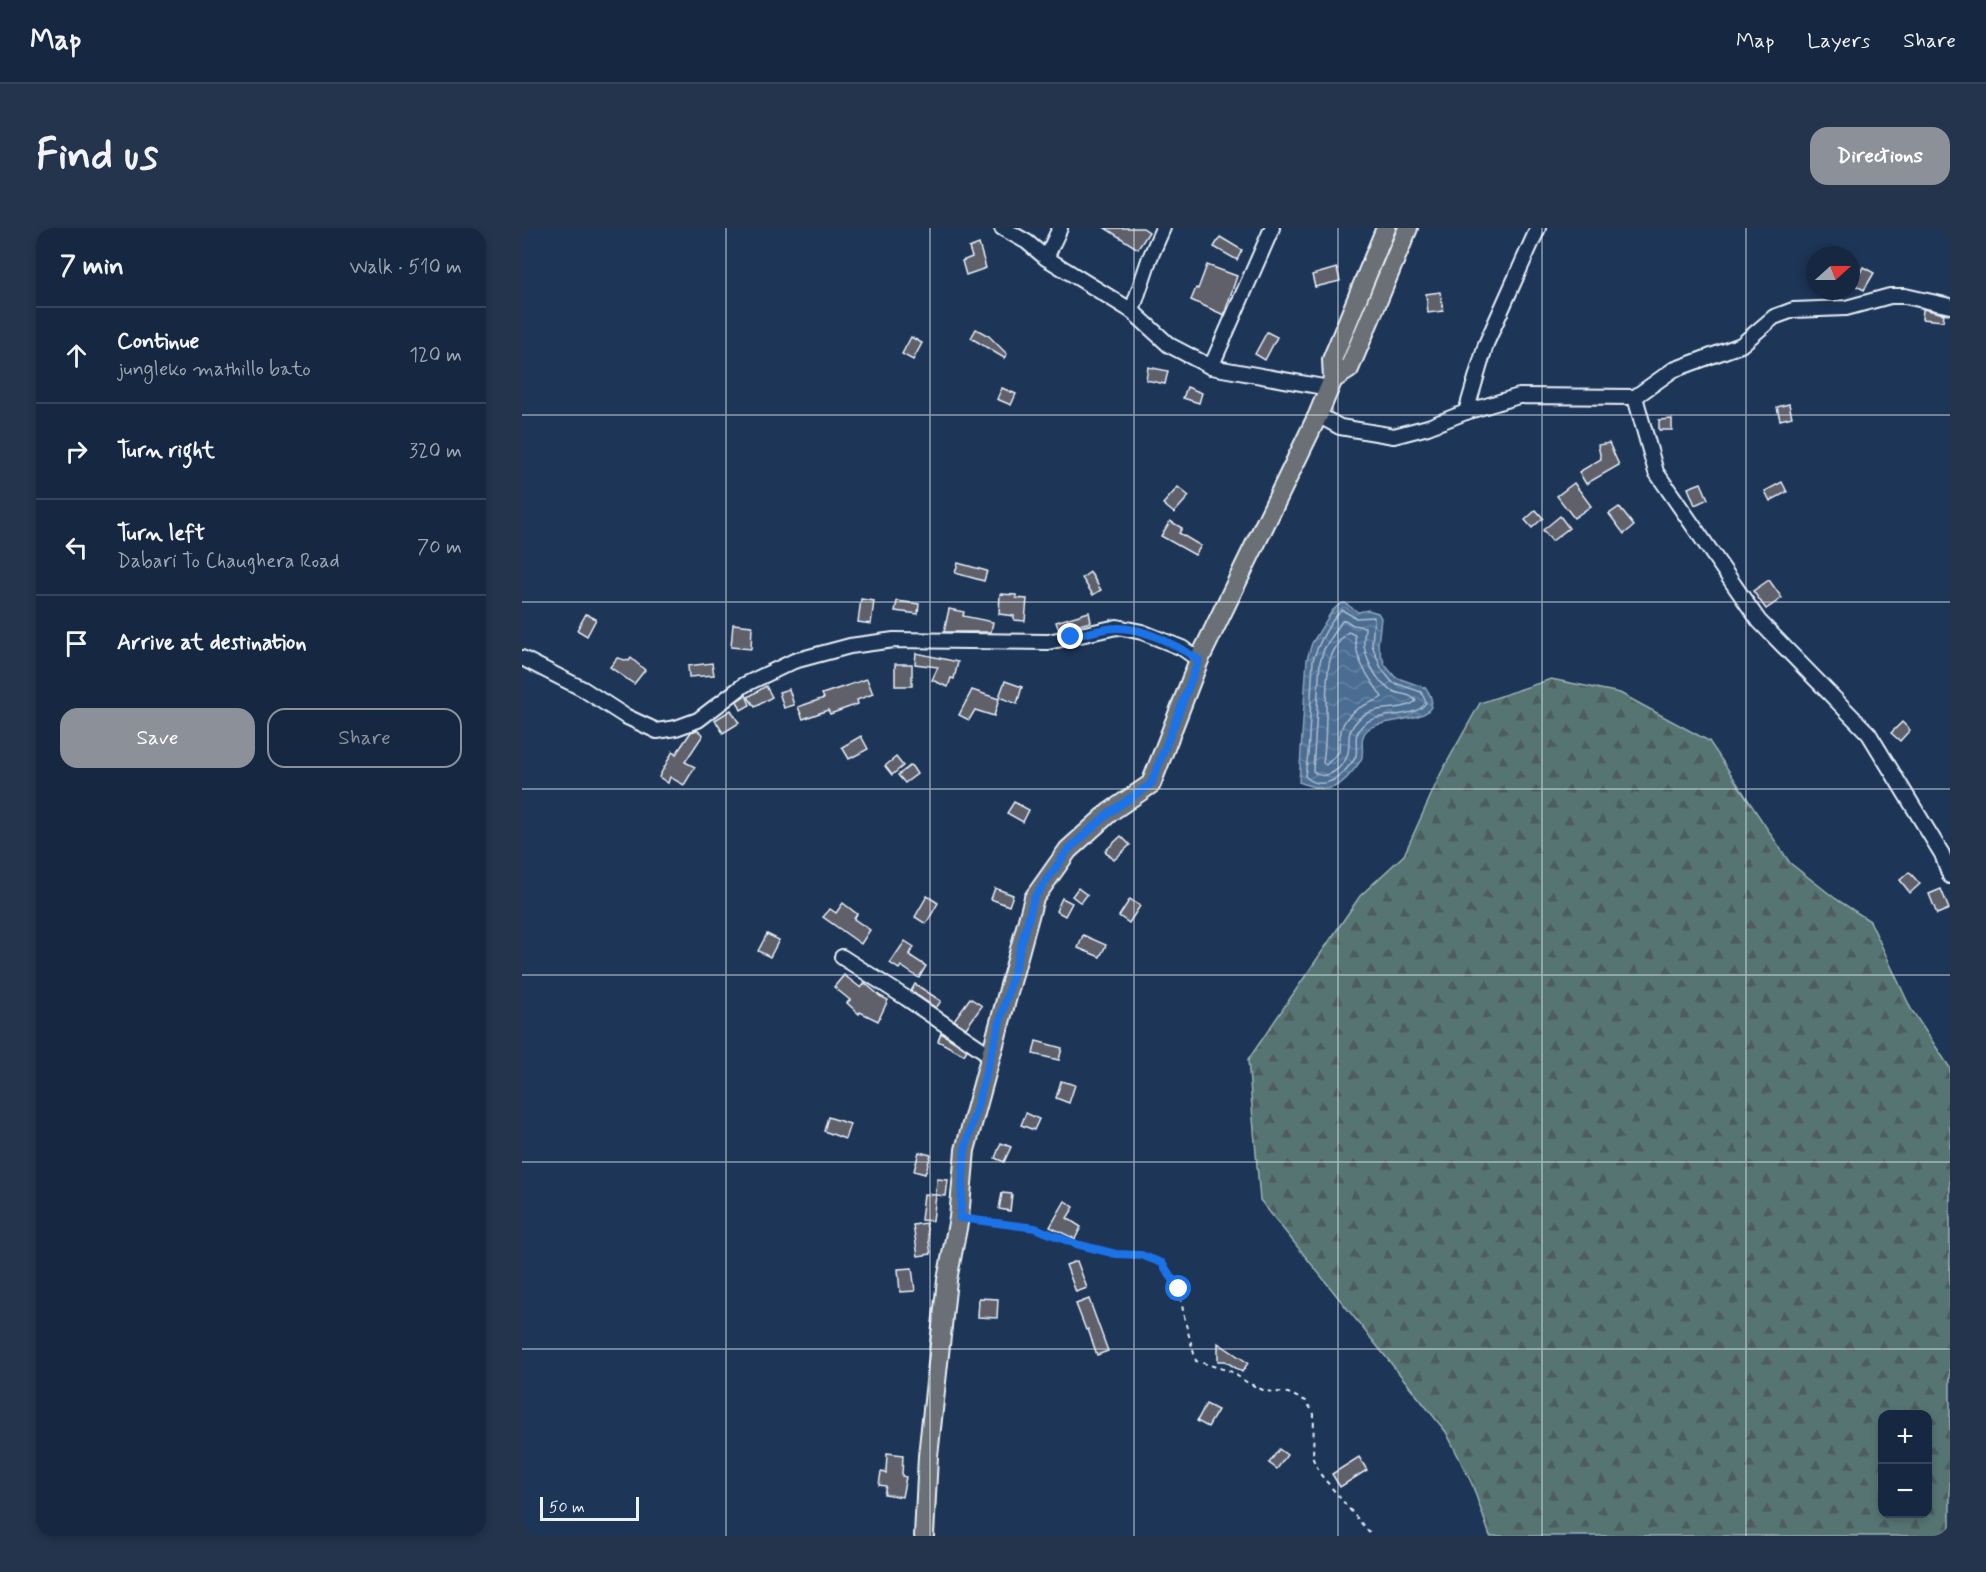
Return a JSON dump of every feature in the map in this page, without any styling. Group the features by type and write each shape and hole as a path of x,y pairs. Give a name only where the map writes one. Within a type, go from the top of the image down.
{"main road":[{"path":"924,1536 928,1456 947,1280 960,1218 965,1150 1034,898 1068,850 1110,812 1151,784 1199,660 1318,415 1331,383 1332,360 1386,228"},
{"path":"1331,383 1349,369 1408,228"}],"street":[{"path":"1002,228 1132,311 1169,345 1211,367 1331,383"},
{"path":"1046,258 1060,228"},
{"path":"1132,311 1149,260 1163,228"},
{"path":"1211,367 1272,228"},
{"path":"1466,412 1486,344 1538,228"},
{"path":"1318,415 1340,427 1394,436 1520,396 1635,397 1673,370 1741,345 1774,317 1793,310 1846,308 1890,296 1905,296 1950,306"},
{"path":"1635,397 1656,472 1759,621 1869,734 1942,854 1950,876"},
{"path":"522,658 583,689 625,716 657,731 676,728 698,720 744,685 794,661 850,646 894,640 1048,642 1117,627 1142,632 1182,648 1199,660"},
{"path":"842,957 990,1055"}],"path":[{"path":"960,1218 1035,1228 1076,1244 1116,1254 1141,1255 1162,1263 1179,1289 1196,1361 1230,1371 1265,1391 1287,1393 1306,1401 1314,1414 1313,1459 1321,1475 1372,1536"}],"green space":[{"path":"1551,679 1620,693 1709,741 1790,863 1836,899 1870,921 1911,1009 1950,1068 1950,1536 1490,1536 1472,1484 1446,1432 1260,1200 1248,1060 1360,896 1404,855 1441,773 1480,703"}],"water":[{"path":"1345,603 1358,612 1368,610 1378,613 1381,618 1378,645 1385,665 1395,677 1426,688 1431,700 1430,708 1424,714 1378,724 1370,728 1364,734 1362,757 1356,767 1340,784 1321,789 1299,782 1307,659 1312,643 1332,611"}],"building":[{"path":"1105,228 1143,228 1149,232 1138,249"},
{"path":"1220,237 1242,250 1237,260 1214,247"},
{"path":"979,244 986,268 966,275 962,261 972,257 969,248"},
{"path":"1207,265 1237,276 1224,315 1191,300"},
{"path":"1863,267 1874,273 1864,290 1860,288 1860,273"},
{"path":"1337,268 1340,281 1315,287 1312,275"},
{"path":"1440,292 1443,311 1428,313 1426,294"},
{"path":"1923,309 1944,314 1943,321 1922,319"},
{"path":"976,329 989,336 1007,354 1004,358 971,338"},
{"path":"1267,332 1277,337 1265,360 1255,354"},
{"path":"911,337 922,343 913,360 902,354"},
{"path":"1148,367 1168,371 1165,384 1146,380"},
{"path":"1187,387 1202,393 1199,403 1183,398"},
{"path":"1002,388 1016,394 1011,405 997,399"},
{"path":"1789,404 1792,417 1780,420 1777,407"},
{"path":"1672,419 1672,430 1659,430 1659,420"},
{"path":"1609,443 1619,465 1586,484 1579,472 1601,459 1598,445"},
{"path":"1782,482 1787,492 1770,501 1765,491"},
{"path":"1574,483 1591,506 1574,518 1557,496"},
{"path":"1701,483 1708,499 1695,505 1688,488"},
{"path":"1178,487 1189,496 1174,513 1163,504"},
{"path":"1619,507 1634,526 1624,534 1609,514"},
{"path":"1536,510 1543,518 1532,528 1525,520"},
{"path":"1560,516 1569,528 1552,541 1543,530"},
{"path":"1170,521 1182,528 1179,533 1201,546 1195,555 1161,536"},
{"path":"958,563 987,571 984,581 955,573"},
{"path":"1090,572 1101,590 1093,595 1082,578"},
{"path":"1769,580 1782,598 1766,609 1753,591"},
{"path":"1000,594 1016,595 1016,598 1027,599 1025,621 1014,620 1014,616 999,614"},
{"path":"861,599 874,601 871,624 858,622"},
{"path":"897,601 919,604 918,614 895,611"},
{"path":"949,609 964,612 963,616 993,622 991,632 944,632"},
{"path":"1089,612 1091,622 1059,630 1056,622"},
{"path":"586,614 596,619 587,636 577,630"},
{"path":"733,624 752,626 751,649 731,647"},
{"path":"916,653 958,662 954,679 951,678 948,687 932,680 938,667 915,664"},
{"path":"617,658 629,661 631,658 645,670 634,684 610,667"},
{"path":"712,663 714,675 689,677 688,666"},
{"path":"895,664 912,664 912,686 895,686"},
{"path":"867,679 873,694 857,700 858,704 830,714 828,710 803,719 798,707 824,698 822,694"},
{"path":"1005,681 1022,687 1017,704 999,697"},
{"path":"766,686 772,697 755,707 748,697"},
{"path":"789,689 794,705 784,708 779,692"},
{"path":"972,690 999,699 994,716 975,710 969,720 959,715"},
{"path":"746,695 750,705 741,710 737,701"},
{"path":"731,710 739,723 723,733 715,720"},
{"path":"1902,722 1910,730 1900,741 1891,733"},
{"path":"697,730 703,735 685,762 695,767 684,785 670,777 668,783 659,777 673,751 676,754 691,732"},
{"path":"861,736 868,749 849,759 842,747"},
{"path":"896,757 903,766 892,775 885,766"},
{"path":"911,765 917,774 905,783 898,775"},
{"path":"1014,802 1029,810 1023,822 1007,813"},
{"path":"1121,836 1130,845 1114,860 1105,851"},
{"path":"1909,872 1920,884 1910,893 1900,880"},
{"path":"995,888 1013,895 1009,906 991,899"},
{"path":"1078,888 1087,895 1081,903 1072,896"},
{"path":"1941,889 1949,909 1937,914 1929,894"},
{"path":"927,896 938,903 926,924 915,917"},
{"path":"1062,898 1072,903 1065,916 1056,911"},
{"path":"1130,899 1140,906 1129,923 1119,916"},
{"path":"843,903 857,914 854,919 870,930 861,944 823,917 830,909 836,913"},
{"path":"767,934 779,940 770,957 758,951"},
{"path":"1083,935 1106,945 1100,957 1078,948"},
{"path":"905,941 914,947 909,955 926,966 919,978 901,966 899,969 890,963"},
{"path":"844,975 861,988 865,983 888,1000 878,1021 860,1012 859,1014 847,1003 850,1000 834,987"},
{"path":"915,984 941,1001 936,1008 911,991"},
{"path":"970,998 982,1006 966,1028 954,1020"},
{"path":"941,1033 967,1050 964,1055 938,1041"},
{"path":"1036,1041 1062,1048 1059,1060 1033,1054"},
{"path":"1061,1081 1075,1085 1069,1103 1056,1098"},
{"path":"1026,1113 1039,1119 1034,1130 1021,1125"},
{"path":"828,1117 850,1124 845,1139 824,1131"},
{"path":"1001,1143 1011,1147 1004,1162 995,1158"},
{"path":"919,1152 931,1155 925,1174 914,1171"},
{"path":"937,1179 948,1180 946,1196 936,1195"},
{"path":"1002,1193 1012,1194 1010,1211 999,1209"},
{"path":"924,1194 936,1195 933,1221 921,1220"},
{"path":"1065,1201 1074,1207 1067,1218 1081,1227 1075,1239 1050,1227"},
{"path":"926,1223 931,1254 918,1256 913,1225"},
{"path":"1077,1261 1087,1288 1076,1292 1066,1265"},
{"path":"912,1268 915,1291 900,1292 898,1269"},
{"path":"979,1298 998,1299 997,1318 978,1317"},
{"path":"1089,1299 1108,1351 1097,1355 1076,1304"},
{"path":"1218,1343 1248,1363 1242,1372 1225,1361 1218,1361"},
{"path":"1206,1404 1218,1410 1208,1427 1197,1421"},
{"path":"1279,1449 1287,1455 1277,1469 1269,1463"},
{"path":"887,1453 903,1455 902,1476 906,1477 902,1497 884,1494 886,1486 879,1485 881,1472 886,1473"},
{"path":"1359,1457 1367,1470 1340,1487 1332,1474"}],"route":[{"path":"1071,637 1117,627 1142,632 1182,648 1199,660 1151,784 1110,812 1068,850 1034,898 965,1150 960,1218 1035,1228 1076,1244 1116,1254 1141,1255 1162,1263 1179,1289"}]}
